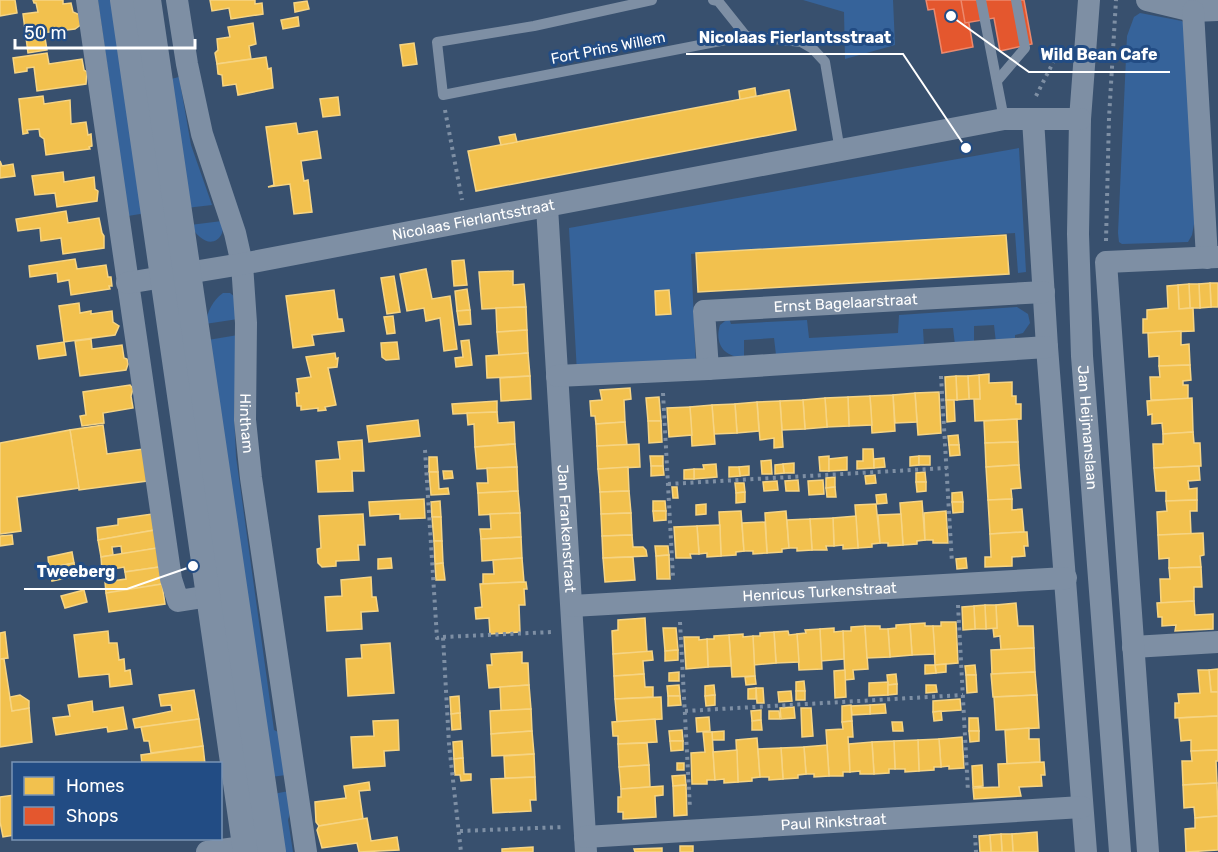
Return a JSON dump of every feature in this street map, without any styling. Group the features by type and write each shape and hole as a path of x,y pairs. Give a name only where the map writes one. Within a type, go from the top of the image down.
{"street":[{"path":"87,0 171,579 178,601 210,596"},
{"path":"124,0 175,274 204,378 259,848"},
{"path":"147,0 210,596 259,848"},
{"name":"Hintham","path":"177,0 187,64 202,134 235,233 242,264 246,323 245,420 251,478 306,852"},
{"name":"Jan Heijmanslaan","path":"1089,0 1080,119 1078,234 1082,356 1120,852"},
{"path":"1147,0 1193,11 1218,10"},
{"path":"1106,262 1213,258 1193,11"},
{"name":"Nicolaas Fierlantsstraat","path":"175,274 242,264 547,207 1004,119 1080,119"},
{"path":"1033,119 1047,347 1086,852"},
{"name":"Jan Frankenstraat","path":"547,207 585,838"},
{"name":"Jan Heijmanslaan","path":"1106,262 1148,852"},
{"path":"127,283 175,274"},
{"name":"Ernst Bagelaarstraat","path":"708,369 704,311 1044,292"},
{"path":"557,376 708,369 1047,347"},
{"name":"Henricus Turkenstraat","path":"572,606 1066,578"},
{"path":"1133,647 1218,642"},
{"name":"Paul Rinkstraat","path":"585,838 1082,807"},
{"path":"207,852 259,848"}],"lane":[{"path":"442,95 437,42 534,26 652,0"},
{"path":"713,0 718,1 746,36"},
{"path":"981,0 1004,119"},
{"path":"997,81 1025,48 1016,0"},
{"name":"Fort Prins Willem","path":"442,95 746,36 801,42 813,49 825,62 840,152"}],"path":[{"path":"1106,262 1109,118 1116,0"},
{"path":"1033,119 1037,92 1062,46"},
{"path":"442,95 466,222"},
{"path":"940,355 969,814"},
{"path":"662,371 692,830"},
{"path":"425,450 437,638 574,631"},
{"path":"668,484 947,468"},
{"path":"443,637 449,744 461,852"},
{"path":"685,711 963,695"},
{"path":"460,831 585,838"}],"shaded area":[{"path":"98,0 115,0 146,213 128,216"},
{"path":"803,0 893,0 895,45 845,59 844,12"},
{"path":"1140,13 1182,21 1191,33 1195,219 1188,242 1122,244 1119,242 1127,36 1134,17"},
{"path":"179,77 191,145 212,205 186,208 167,80"},
{"path":"1019,148 1026,272 1018,273 1015,233 691,254 696,367 577,373 569,228"},
{"path":"222,221 221,236 210,242 197,234 190,225"},
{"path":"223,293 230,293 235,297 238,319 205,324 211,307"},
{"path":"1017,307 1028,314 1030,323 1023,333 1015,335 1015,342 996,343 994,325 974,326 974,343 955,345 953,328 923,329 924,346 776,355 774,338 744,340 744,357 737,357 726,352 719,338 720,325 729,318 731,324 807,320 809,338 898,333 899,315"},
{"path":"238,335 234,414 236,457 274,730 280,733 286,775 271,777 208,340"},
{"path":"289,791 291,810 288,820 293,852 281,852 273,794"}],"building: Homes":[{"path":"0,0 15,0 17,13 0,16"},
{"path":"33,0 63,0 63,4 71,3 73,12 80,15 82,24 75,29 41,33 42,39 45,38 47,50 28,53 23,14 38,12"},
{"path":"210,0 255,0 255,4 262,3 263,14 231,19 229,8 212,11"},
{"path":"307,1 309,9 295,12 294,3"},
{"path":"298,17 299,26 283,29 281,20"},
{"path":"253,23 256,44 249,46 251,59 217,64 215,53 218,50 217,39 230,37 228,27"},
{"path":"414,43 417,64 403,66 400,45"},
{"path":"47,53 49,64 82,59 84,70 87,72 86,84 37,91 34,67 15,73 13,58"},
{"path":"266,57 268,69 271,68 273,88 238,95 236,84 223,86 222,75 218,74 217,64"},
{"path":"755,88 756,96 740,100 739,91"},
{"path":"789,90 796,130 476,191 468,151"},
{"path":"43,96 44,104 70,100 71,124 86,122 88,135 91,134 90,149 46,155 44,139 40,136 39,129 27,130 28,133 23,134 19,99"},
{"path":"338,97 340,115 323,117 320,99"},
{"path":"296,123 298,134 317,131 321,158 301,161 304,181 308,180 312,212 294,214 290,184 268,187 274,185 266,127"},
{"path":"515,134 517,142 501,145 499,137"},
{"path":"0,161 2,166 13,164 15,176 0,178"},
{"path":"63,172 64,182 94,177 95,189 98,191 97,201 57,207 55,193 35,195 32,176"},
{"path":"66,211 68,223 99,218 104,236 104,248 63,254 61,238 41,241 40,228 18,231 16,219"},
{"path":"1006,235 1009,274 698,292 696,253"},
{"path":"75,259 77,269 106,265 108,277 111,277 110,289 71,295 69,280 58,282 57,273 30,277 29,266"},
{"path":"464,260 467,285 454,286 452,261"},
{"path":"426,269 432,299 450,296 457,349 444,351 440,318 426,321 424,308 407,311 400,274"},
{"path":"513,271 513,285 524,284 526,307 482,309 479,272"},
{"path":"394,276 400,312 387,314 381,278"},
{"path":"1210,283 1218,283 1218,307 1211,307"},
{"path":"1210,283 1211,307 1200,308 1199,284"},
{"path":"1189,284 1199,284 1200,308 1190,308"},
{"path":"1189,284 1190,308 1179,309 1178,285"},
{"path":"1178,285 1179,309 1193,308 1194,331 1143,333 1143,319 1147,319 1147,310 1168,308 1167,286"},
{"path":"467,289 470,310 457,311 455,291"},
{"path":"334,290 338,319 342,319 344,331 312,335 314,345 293,348 286,296"},
{"path":"669,290 671,314 656,315 655,291"},
{"path":"79,303 80,313 112,311 113,322 119,326 115,335 64,342 59,306"},
{"path":"526,307 527,330 497,332 496,308"},
{"path":"470,310 471,324 459,325 457,311"},
{"path":"393,316 395,333 387,334 384,317"},
{"path":"527,330 528,353 499,356 497,332"},
{"path":"1181,331 1181,345 1189,344 1190,365 1159,366 1159,356 1149,357 1148,333"},
{"path":"91,339 92,349 122,345 124,358 127,359 128,364 126,370 80,376 75,341"},
{"path":"469,340 472,365 456,367 455,358 463,357 461,341"},
{"path":"64,342 66,355 39,359 37,346"},
{"path":"397,342 399,359 386,360 382,357 381,343"},
{"path":"335,353 336,359 338,358 337,367 328,368 336,405 325,407 326,410 318,411 318,408 301,410 301,406 297,406 296,393 299,393 297,379 311,377 306,357"},
{"path":"528,353 530,376 487,378 486,356"},
{"path":"1190,365 1191,380 1183,381 1183,385 1188,385 1188,399 1151,400 1150,377 1160,377 1159,366"},
{"path":"989,374 989,383 1012,382 1012,396 1016,396 1016,404 1021,404 1021,419 975,421 974,399 980,399 979,375"},
{"path":"979,375 980,399 969,399 968,376"},
{"path":"530,376 531,399 501,401 500,378"},
{"path":"956,376 968,376 969,399 957,400"},
{"path":"956,376 957,400 946,400 945,377"},
{"path":"130,385 133,389 131,396 133,408 103,413 104,423 82,426 80,416 86,415 83,392"},
{"path":"630,388 631,399 624,400 625,422 596,424 595,416 591,416 590,401 602,400 600,390"},
{"path":"939,392 941,433 918,435 915,393"},
{"path":"915,393 917,422 895,423 893,395"},
{"path":"893,395 895,431 872,433 870,396"},
{"path":"870,396 872,425 849,426 848,397"},
{"path":"659,397 661,421 648,421 646,398"},
{"path":"848,397 849,426 827,427 825,398"},
{"path":"825,398 827,427 805,429 803,400"},
{"path":"1192,398 1193,432 1163,434 1162,423 1152,424 1152,414 1148,415 1147,401"},
{"path":"803,400 805,429 782,430 780,401"},
{"path":"946,400 954,400 955,421 947,422"},
{"path":"497,401 497,412 453,414 452,404"},
{"path":"780,401 783,447 774,448 774,438 760,440 757,402"},
{"path":"757,402 759,431 737,433 735,404"},
{"path":"735,404 737,433 714,434 712,405"},
{"path":"712,405 715,444 692,446 690,407"},
{"path":"690,407 692,435 669,437 667,408"},
{"path":"497,412 498,423 514,422 515,444 475,447 474,424 468,425 467,413"},
{"path":"1017,419 1018,442 985,443 984,421"},
{"path":"418,420 420,436 369,442 367,426"},
{"path":"648,421 661,421 662,442 649,443"},
{"path":"625,422 627,445 597,446 596,424"},
{"path":"103,425 107,454 143,449 147,481 79,490 70,430"},
{"path":"70,430 79,488 17,497 21,531 0,534 0,443"},
{"path":"1193,432 1194,443 1200,443 1201,466 1154,468 1153,444 1163,444 1163,434"},
{"path":"958,435 959,445 949,445 948,436"},
{"path":"362,440 364,471 352,471 353,491 318,492 316,461 340,459 338,442"},
{"path":"1018,442 1019,465 986,467 985,443"},
{"path":"515,444 517,467 477,469 475,447"},
{"path":"639,444 640,467 598,469 597,446"},
{"path":"949,445 959,445 960,455 950,456"},
{"path":"863,449 873,449 874,468 857,469 857,461 863,461"},
{"path":"650,456 663,456 663,466 651,466"},
{"path":"829,456 829,471 820,471 819,457"},
{"path":"919,456 919,465 910,466 910,457"},
{"path":"919,456 930,456 930,465 919,465"},
{"path":"429,457 437,457 438,472 429,472"},
{"path":"847,457 847,470 829,471 829,459"},
{"path":"884,458 885,467 874,468 874,459"},
{"path":"771,460 772,474 762,474 761,461"},
{"path":"794,463 794,473 784,473 783,464"},
{"path":"716,464 717,477 694,479 694,469 704,469 703,465"},
{"path":"783,464 784,473 775,474 775,465"},
{"path":"1019,465 1021,488 1011,489 1012,499 988,500 986,467"},
{"path":"651,466 663,466 664,475 651,476"},
{"path":"749,466 749,475 740,476 739,467"},
{"path":"1199,466 1200,480 1188,481 1189,489 1197,488 1197,500 1166,501 1166,491 1156,491 1154,468"},
{"path":"517,467 518,491 478,493 477,483 488,483 487,468"},
{"path":"628,467 629,491 600,492 598,469"},
{"path":"729,467 739,467 740,476 729,477"},
{"path":"694,469 694,479 684,479 684,470"},
{"path":"443,471 452,471 453,478 444,479"},
{"path":"429,472 438,472 439,489 448,488 449,494 431,495"},
{"path":"925,472 926,482 916,482 916,473"},
{"path":"875,475 876,483 866,484 865,476"},
{"path":"835,477 835,487 826,488 826,478"},
{"path":"798,480 799,491 786,491 785,481"},
{"path":"823,480 824,494 809,495 808,481"},
{"path":"777,481 778,490 764,491 763,482"},
{"path":"916,482 926,482 926,491 917,492"},
{"path":"735,483 744,483 745,492 736,493"},
{"path":"672,487 677,487 678,498 673,498"},
{"path":"835,487 836,497 827,497 826,488"},
{"path":"518,491 520,513 479,515 478,493"},
{"path":"629,491 631,513 601,514 600,492"},
{"path":"745,492 745,502 736,503 736,493"},
{"path":"962,492 963,502 952,502 952,493"},
{"path":"886,494 887,503 877,504 876,495"},
{"path":"424,499 425,518 400,519 400,514 370,516 369,502"},
{"path":"1012,499 1012,510 1022,509 1024,532 990,534 988,500"},
{"path":"1197,500 1197,511 1190,511 1191,534 1158,535 1157,512 1167,511 1166,501"},
{"path":"440,501 441,517 432,517 431,502"},
{"path":"653,501 665,501 666,511 653,511"},
{"path":"922,501 925,540 917,541 917,544 903,545 900,503"},
{"path":"952,502 963,502 963,512 953,513"},
{"path":"706,504 706,514 696,515 696,505"},
{"path":"876,504 880,543 872,544 872,547 858,548 855,505"},
{"path":"653,511 666,511 666,520 654,521"},
{"path":"741,511 744,551 736,552 736,555 721,556 719,512"},
{"path":"786,511 789,548 782,549 782,552 767,553 765,513"},
{"path":"946,511 948,543 933,543 933,540 925,540 924,513"},
{"path":"520,513 521,537 481,539 480,529 491,529 490,514"},
{"path":"631,513 632,535 602,536 601,514"},
{"path":"152,514 155,530 98,540 97,528 118,525 118,519"},
{"path":"363,514 365,545 358,545 359,560 336,561 336,566 322,567 318,563 317,549 321,548 319,516"},
{"path":"901,514 903,545 888,546 888,543 880,543 878,515"},
{"path":"856,516 858,548 843,549 843,545 834,546 833,518"},
{"path":"432,517 441,517 442,541 434,541"},
{"path":"833,518 834,546 826,546 827,550 812,550 810,519"},
{"path":"810,519 812,550 797,551 797,548 789,548 787,520"},
{"path":"765,522 767,553 753,554 753,551 744,551 742,523"},
{"path":"720,525 721,556 707,557 707,553 699,554 697,526"},
{"path":"697,526 699,554 690,554 691,558 676,558 674,527"},
{"path":"155,530 157,548 122,554 121,546 112,547 113,555 101,557 98,540"},
{"path":"1027,532 1028,546 1024,546 1025,556 1012,557 1012,566 985,567 985,557 991,557 990,534"},
{"path":"1203,533 1204,555 1200,556 1201,567 1169,568 1169,558 1159,559 1158,535"},
{"path":"12,535 13,544 0,546 0,536"},
{"path":"632,535 633,547 643,547 647,556 603,558 602,536"},
{"path":"521,537 522,558 482,561 481,539"},
{"path":"434,541 442,541 443,563 435,564"},
{"path":"655,546 668,546 669,555 656,556"},
{"path":"157,548 159,567 125,572 124,567 102,571 101,557"},
{"path":"72,552 74,563 49,568 48,557"},
{"path":"669,555 670,579 657,579 656,556"},
{"path":"633,557 635,580 605,582 603,558"},
{"path":"391,558 392,568 378,569 378,559"},
{"path":"522,558 524,582 483,584 483,574 494,574 493,560"},
{"path":"966,558 967,568 957,569 956,559"},
{"path":"74,563 76,576 52,581 49,568"},
{"path":"443,563 445,580 436,580 435,564"},
{"path":"159,567 162,584 106,593 105,582 126,579 125,572"},
{"path":"1201,567 1202,587 1194,587 1194,601 1161,603 1160,579 1170,579 1169,568"},
{"path":"371,577 372,597 376,597 378,611 361,612 362,629 327,631 325,597 342,596 341,580"},
{"path":"526,582 525,605 519,605 520,632 490,634 489,618 476,619 475,608 482,607 480,584"},
{"path":"162,584 165,604 109,612 106,593"},
{"path":"84,590 87,602 65,608 61,596"},
{"path":"1194,601 1195,615 1213,614 1213,629 1175,631 1176,625 1162,626 1162,617 1158,617 1157,603"},
{"path":"1016,603 1018,626 1033,626 1034,648 1001,650 1000,636 994,637 993,628 997,628 996,605"},
{"path":"985,605 996,605 997,628 986,629"},
{"path":"985,605 986,629 975,629 974,606"},
{"path":"974,606 975,629 963,630 962,607"},
{"path":"645,618 647,652 613,654 612,631 618,630 618,620"},
{"path":"941,622 956,622 958,663 935,665 933,626 941,626"},
{"path":"925,623 925,626 933,626 935,654 912,655 910,624"},
{"path":"910,624 912,655 890,657 888,629 896,628 896,625"},
{"path":"865,626 868,669 853,670 854,679 845,680 843,631 851,631 851,627"},
{"path":"865,626 880,626 880,629 888,629 890,657 867,658"},
{"path":"663,628 676,628 678,650 665,651"},
{"path":"834,628 834,632 843,631 844,659 821,661 820,629"},
{"path":"820,629 822,669 799,670 797,634 806,633 805,630"},
{"path":"108,631 109,643 117,643 119,660 124,659 125,671 130,670 132,684 110,687 109,674 79,677 74,635"},
{"path":"788,631 789,635 797,634 799,662 776,663 774,632"},
{"path":"5,632 8,658 0,659 0,633"},
{"path":"774,632 776,663 754,665 753,636"},
{"path":"743,634 743,637 753,636 755,676 732,677 729,635"},
{"path":"729,635 731,666 708,667 707,639"},
{"path":"684,637 707,639 708,667 686,669"},
{"path":"390,643 394,693 348,696 346,659 362,658 361,645"},
{"path":"1034,648 1035,672 992,674 991,650"},
{"path":"678,650 678,660 665,661 665,651"},
{"path":"652,651 653,660 643,661 644,674 614,676 613,654"},
{"path":"522,652 522,663 528,663 529,685 489,688 487,665 492,665 491,654"},
{"path":"0,659 4,659 12,711 29,708 32,742 0,747"},
{"path":"946,664 946,672 936,673 935,665"},
{"path":"925,665 935,665 936,673 925,674"},
{"path":"975,665 976,675 966,675 965,666"},
{"path":"1218,669 1218,692 1211,692 1209,670"},
{"path":"845,670 846,697 835,698 834,671"},
{"path":"1198,670 1209,670 1211,692 1218,692 1218,716 1175,718 1175,703 1179,703 1178,694 1200,693"},
{"path":"679,672 679,681 669,681 669,673"},
{"path":"1035,672 1037,695 993,697 991,674"},
{"path":"644,674 645,687 653,687 653,697 615,699 614,676"},
{"path":"896,674 897,684 888,685 887,675"},
{"path":"966,675 976,675 977,692 967,693"},
{"path":"755,676 756,684 746,685 745,677"},
{"path":"804,681 805,691 796,691 796,682"},
{"path":"888,682 888,695 869,696 869,683"},
{"path":"897,684 897,694 888,695 888,685"},
{"path":"529,685 531,709 501,711 500,687"},
{"path":"679,685 680,696 668,696 667,686"},
{"path":"714,685 715,695 705,696 705,686"},
{"path":"926,685 936,685 937,692 926,693"},
{"path":"756,688 763,688 764,703 757,703"},
{"path":"756,688 756,699 748,699 748,689"},
{"path":"194,690 199,719 135,728 133,719 172,711 171,705 161,706 159,695"},
{"path":"791,691 792,701 779,702 778,692"},
{"path":"796,691 805,691 805,700 796,700"},
{"path":"20,695 29,701 29,708 12,711 10,697"},
{"path":"715,695 715,705 706,706 705,696"},
{"path":"1037,695 1039,728 996,730 994,697"},
{"path":"459,696 460,713 451,714 450,697"},
{"path":"668,696 680,696 681,705 668,706"},
{"path":"661,697 662,719 617,722 615,699"},
{"path":"960,699 961,710 933,712 933,701"},
{"path":"92,701 93,712 123,707 127,729 108,732 107,727 56,735 53,718 70,716 68,705"},
{"path":"885,704 886,713 870,714 870,705"},
{"path":"851,705 852,721 842,722 842,706"},
{"path":"870,705 870,714 852,715 851,706"},
{"path":"794,707 795,718 781,719 780,708"},
{"path":"801,708 811,708 813,736 802,737"},
{"path":"531,709 532,731 491,734 490,711"},
{"path":"761,710 761,720 752,721 751,711"},
{"path":"769,711 779,711 780,719 769,719"},
{"path":"941,711 942,720 934,721 933,712"},
{"path":"460,713 461,729 452,730 451,714"},
{"path":"1218,716 1218,750 1191,751 1191,740 1181,741 1179,718"},
{"path":"709,717 710,731 697,732 696,718"},
{"path":"969,718 978,718 979,731 969,731"},
{"path":"199,719 203,746 151,753 149,741 144,741 141,727"},
{"path":"655,719 657,742 618,744 618,736 613,736 612,722"},
{"path":"398,720 399,750 384,751 385,766 353,768 351,737 374,736 373,721"},
{"path":"761,720 762,730 752,730 752,721"},
{"path":"852,721 853,737 848,737 850,772 843,772 843,776 829,776 826,730 843,729 842,722"},
{"path":"892,722 902,722 903,731 893,731"},
{"path":"1029,728 1029,739 1039,739 1040,762 1007,764 1005,730"},
{"path":"682,730 683,741 670,741 669,731"},
{"path":"532,731 534,754 492,756 491,734"},
{"path":"724,731 724,740 712,740 712,732"},
{"path":"969,731 979,731 979,741 970,742"},
{"path":"703,732 712,732 715,780 707,780 707,784 692,784 691,753 705,752"},
{"path":"962,737 964,768 941,767 939,739"},
{"path":"757,738 760,777 752,778 752,781 738,782 736,740"},
{"path":"939,739 941,767 919,771 918,740"},
{"path":"918,740 919,771 905,772 905,769 895,769 894,741"},
{"path":"462,741 463,758 454,759 453,742"},
{"path":"670,741 683,741 683,750 671,751"},
{"path":"894,741 895,769 889,769 889,773 874,774 872,742"},
{"path":"872,742 874,774 860,774 860,771 850,772 849,744"},
{"path":"647,743 649,765 619,767 618,744"},
{"path":"827,745 829,776 814,777 814,774 806,774 804,747"},
{"path":"203,746 205,762 142,762 141,755"},
{"path":"804,747 806,774 798,775 798,778 783,779 781,748"},
{"path":"781,748 783,779 769,780 769,777 760,777 758,749"},
{"path":"737,750 738,782 724,783 724,779 715,780 713,752"},
{"path":"1218,750 1217,783 1183,785 1182,761 1192,761 1191,751"},
{"path":"534,754 535,777 505,778 504,756"},
{"path":"463,758 464,774 471,774 471,780 461,781 460,775 455,775 454,759"},
{"path":"1044,762 1045,775 1041,775 1042,786 1019,787 1021,796 974,799 973,788 999,787 998,764"},
{"path":"677,763 684,763 684,770 677,770"},
{"path":"649,765 650,787 621,789 619,767"},
{"path":"982,765 983,786 973,787 972,766"},
{"path":"685,775 686,785 673,786 672,776"},
{"path":"535,777 536,800 530,800 531,811 493,813 491,779"},
{"path":"369,782 370,790 359,791 363,819 319,826 316,822 315,802 346,798 344,786"},
{"path":"1217,783 1218,816 1195,818 1194,807 1184,808 1183,785"},
{"path":"686,785 687,815 674,816 673,786"},
{"path":"663,786 663,795 655,796 656,817 623,819 623,812 618,812 618,797 621,797 621,789"},
{"path":"12,795 12,835 3,837 0,822 0,797"},
{"path":"1218,816 1218,850 1186,852 1185,829 1195,828 1195,818"},
{"path":"367,818 371,841 397,837 399,850 359,852 357,843 322,848 317,830 319,826"},
{"path":"1037,832 1038,852 1013,852 1012,834"},
{"path":"1001,834 1012,834 1013,852 1002,852"},
{"path":"1001,834 1002,852 991,852 990,835"},
{"path":"990,835 991,852 980,852 979,836"},
{"path":"680,846 693,846 693,852 680,852"},
{"path":"533,847 533,852 502,852 502,849"},
{"path":"662,848 662,852 635,852 634,849"}],"building: Shops":[{"path":"926,0 965,0 973,47 942,53 934,9 928,10"},
{"path":"961,0 1024,0 1032,44 1000,51 994,18 965,23"}],"place":[{"name":"Wild Bean Cafe","path":"951,16"},
{"name":"Nicolaas Fierlantsstraat","path":"966,148"},
{"name":"Tweeberg","path":"193,566"}]}
